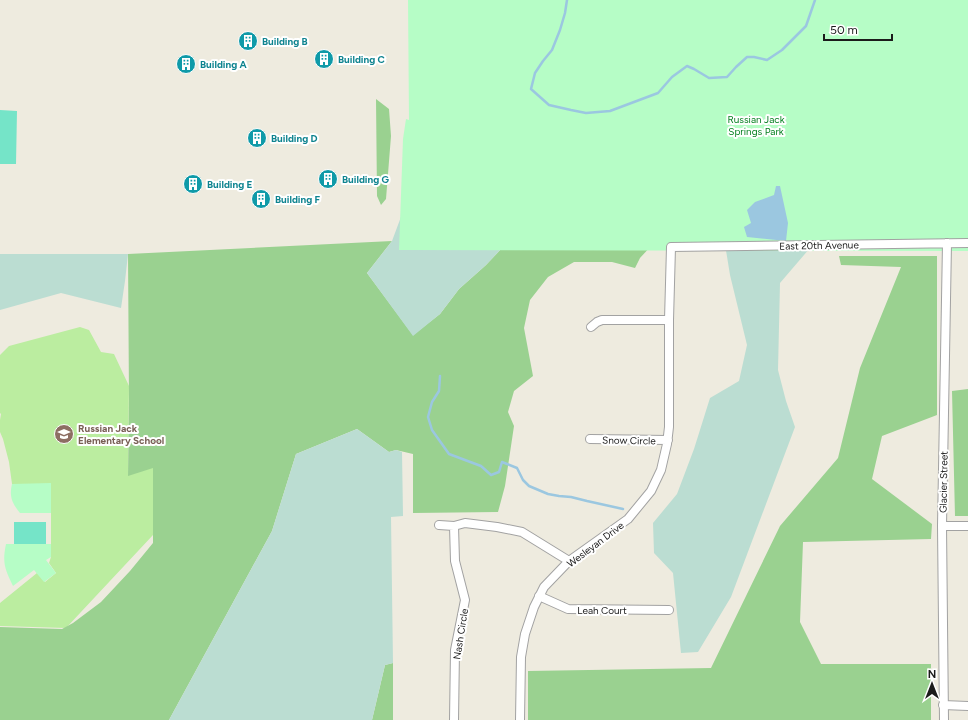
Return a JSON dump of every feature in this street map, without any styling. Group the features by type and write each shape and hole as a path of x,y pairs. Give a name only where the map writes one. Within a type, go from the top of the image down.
{"street":[{"name":"Glacier Street","path":"944,720 942,526 947,244"},
{"name":"East 20th Avenue","path":"671,247 968,244"},
{"name":"Wesleyan Drive","path":"520,720 521,657 525,634 534,607 544,587 569,561 628,519 651,491 661,470 668,440 669,427 671,247"},
{"path":"591,327 602,320 669,320"},
{"name":"Snow Circle","path":"590,439 668,440"},
{"path":"439,525 454,526 465,523 522,532 569,561"},
{"name":"Nash Circle","path":"454,526 455,561 465,600 455,650 454,720"},
{"path":"942,526 968,526"},
{"name":"Leah Court","path":"539,596 568,610 669,610"},
{"path":"943,705 968,706"}],"green space":[{"name":"Russian Jack Springs Park","path":"408,0 968,0 968,251 399,250 403,139 406,119 409,120"},
{"path":"968,0 652,245 640,258 635,268 612,262 574,262 548,277 530,300 524,328 533,376 514,391 508,412 514,426 505,486 498,512 413,513 413,454 396,450 389,452 357,429 296,454 272,531 169,720 0,720 0,627 62,629 73,623 101,602 130,571 153,543 153,468 128,476 128,254 392,241 367,273 413,335 440,314 459,289 486,265 520,229"},
{"path":"376,99 389,109 391,136 386,199 381,205 377,196"},
{"path":"0,110 17,111 16,164 0,164"},
{"path":"839,256 937,256 937,415 882,436 872,479 932,524 931,539 803,542 800,622 821,664 931,664 931,720 528,720 528,671 711,668 780,526 838,458 860,368 901,267 841,265"},
{"name":"Russian Jack Elementary School","path":"80,327 89,330 101,352 114,354 129,386 128,475 153,467 153,535 66,628 0,626 0,603 37,573 45,582 56,573 49,563 51,557 51,484 12,484 9,462 0,432 0,355 9,346"},
{"path":"968,389 968,516 955,516 952,391"},
{"path":"51,483 51,513 20,513 12,500 12,484"},
{"path":"14,522 46,522 46,544 14,544"},
{"path":"6,544 51,544 51,557 46,560 56,573 44,582 34,570 13,586 4,561"},
{"path":"393,663 393,720 372,720 385,665"}],"shaded area":[{"path":"776,186 780,186 788,223 786,241 747,237 744,227 751,223 747,210 755,202 774,195"},
{"path":"411,190 520,229 486,265 459,289 440,314 413,336 367,273 392,241"},
{"path":"724,238 816,241 780,283 778,370 795,427 731,597 698,652 681,653 673,573 654,553 653,523 677,494 694,449 710,398 739,381 747,345 730,275"},
{"path":"0,254 128,254 121,308 61,293 0,310"},
{"path":"357,429 389,452 396,450 402,452 403,516 391,517 393,663 385,665 372,720 169,720 272,531 296,454"}],"waterway":[{"path":"567,0 560,30 552,50 535,73 531,89 549,105 586,113 610,111 658,93 672,77 687,66 709,78 727,77 747,57 767,60 782,50 806,26 815,0"},
{"path":"440,376 439,391 432,402 428,417 432,430 449,454 481,466 491,475 499,472 502,462 517,468 523,480 529,486 548,494 571,497 623,509"}],"place":[{"name":"Building B","path":"248,41"},
{"name":"Building C","path":"324,59"},
{"name":"Building A","path":"186,64"},
{"name":"Building D","path":"257,138"},
{"name":"Building G","path":"328,179"},
{"name":"Building E","path":"193,184"},
{"name":"Building F","path":"261,199"},
{"name":"Russian Jack Elementary School","path":"64,434"}]}
